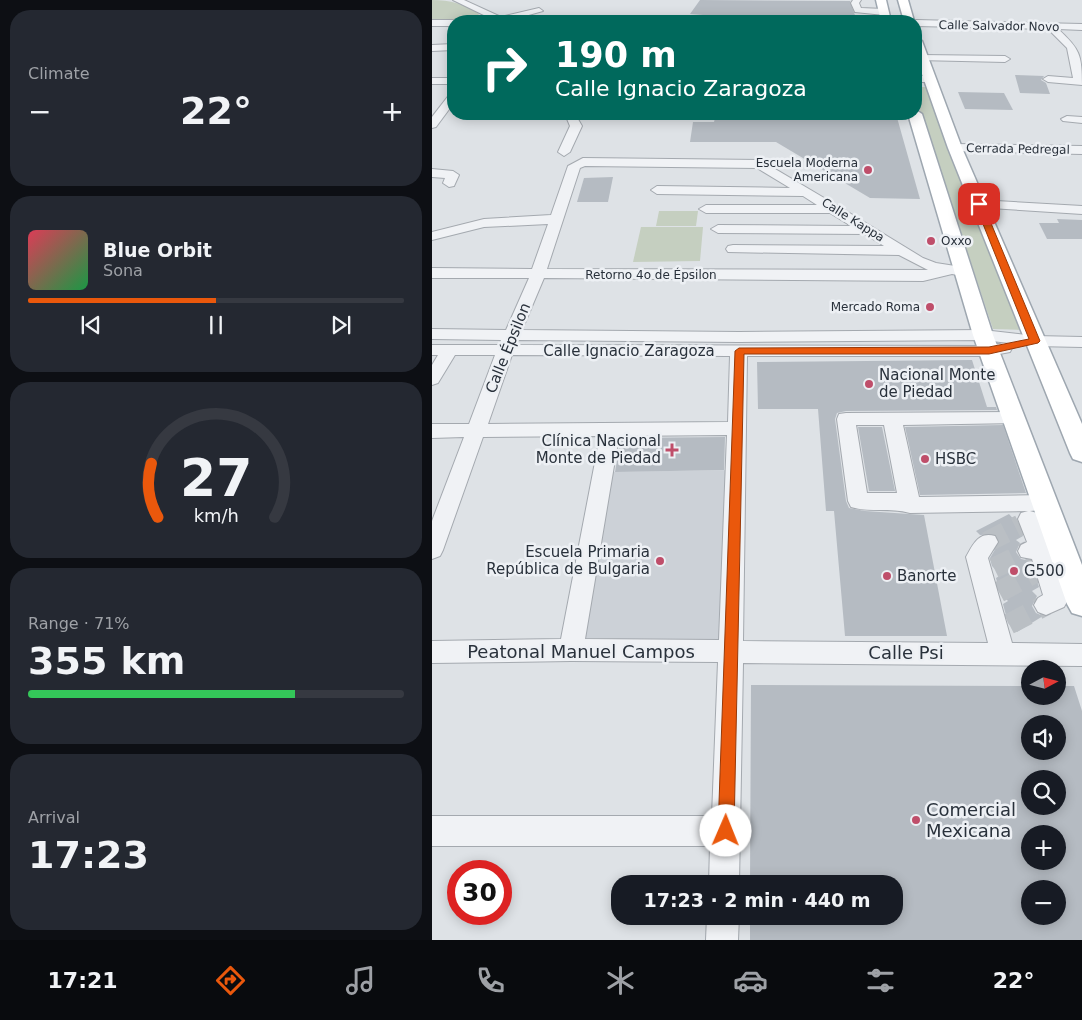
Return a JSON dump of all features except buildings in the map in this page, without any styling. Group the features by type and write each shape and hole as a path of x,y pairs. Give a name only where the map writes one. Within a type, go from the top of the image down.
{"main road":[{"path":"880,0 884,15"},
{"path":"904,0 908,15"},
{"path":"922,79 979,204 1082,453"},
{"path":"917,120 957,270 1014,418 1035,514 1082,604"}],"street":[{"path":"457,0 489,15"},
{"path":"856,0 855,4 858,10 877,15"},
{"path":"527,7 549,15"},
{"path":"524,15 538,11"},
{"path":"432,23 447,23"},
{"name":"Calle Salvador Novo","path":"922,24 1082,27"},
{"path":"1048,79 1080,82 1072,47 1051,27"},
{"path":"432,48 447,48"},
{"path":"922,58 1005,59"},
{"path":"432,75 447,75"},
{"path":"432,81 447,81"},
{"path":"432,125 447,105"},
{"path":"1067,118 1082,120"},
{"path":"564,152 576,126 573,120"},
{"name":"Cerrada Pedregal","path":"955,148 1082,150"},
{"name":"Calle Épsilon","path":"432,550 508,343 538,274 574,166 583,162 596,162"},
{"name":"Calle Kappa","path":"596,162 752,162 766,166 926,264 957,270"},
{"path":"662,162 656,196 809,192"},
{"path":"432,173 453,175 450,183"},
{"path":"979,204 1082,210"},
{"path":"706,209 837,209"},
{"path":"432,236 484,223 557,219"},
{"path":"718,229 868,230"},
{"path":"734,249 903,251"},
{"name":"Retorno 4o de Épsilon","path":"432,273 923,276 957,270"},
{"name":"Calle Ignacio Zaragoza","path":"432,334 508,343 739,351 986,342 1082,342"},
{"name":"Calle Ignacio Zaragoza","path":"432,350 450,350 508,343 739,337 986,342"},
{"path":"432,379 450,350"},
{"path":"724,875 739,351"},
{"path":"892,418 910,505 1035,514 1037,560 1056,600 1046,605"},
{"path":"908,501 858,501 846,419 1014,418"},
{"path":"432,431 737,428"},
{"path":"571,650 612,429"},
{"path":"987,542 977,556 988,572 1003,627 1003,654"},
{"name":"Peatonal Manuel Campos","path":"432,652 571,650 731,652"},
{"name":"Calle Psi","path":"731,652 1082,655"},
{"path":"432,831 726,831"},
{"path":"722,940 723,925"}],"shaded area":[{"name":"Escuela Primaria República de Bulgaria","path":"736,470 731,652 571,650 604,472"}],"green space":[{"path":"432,0 457,3 479,14 447,15 447,22 432,22"},
{"path":"922,87 926,87 1022,330 993,329 922,116"},
{"path":"659,211 698,211 696,226 656,226"},
{"path":"641,227 703,227 700,261 633,262"}],"tunnel":[{"path":"987,542 1020,525"},
{"path":"994,568 1029,551"},
{"path":"999,592 1034,573"},
{"path":"1009,624 1046,605"}],"place":[{"name":"Escuela Moderna Americana","path":"868,170"},
{"name":"Oxxo","path":"931,241"},
{"name":"Mercado Roma","path":"930,307"},
{"name":"Nacional Monte de Piedad","path":"869,384"},
{"name":"Clínica Nacional Monte de Piedad","path":"672,450"},
{"name":"HSBC","path":"925,459"},
{"name":"Escuela Primaria República de Bulgaria","path":"660,561"},
{"name":"G500","path":"1014,571"},
{"name":"Banorte","path":"887,576"},
{"name":"Comercial Mexicana","path":"916,820"}],"route":[{"path":"726,831 739,351 989,350 1035,341 979,204"}]}
